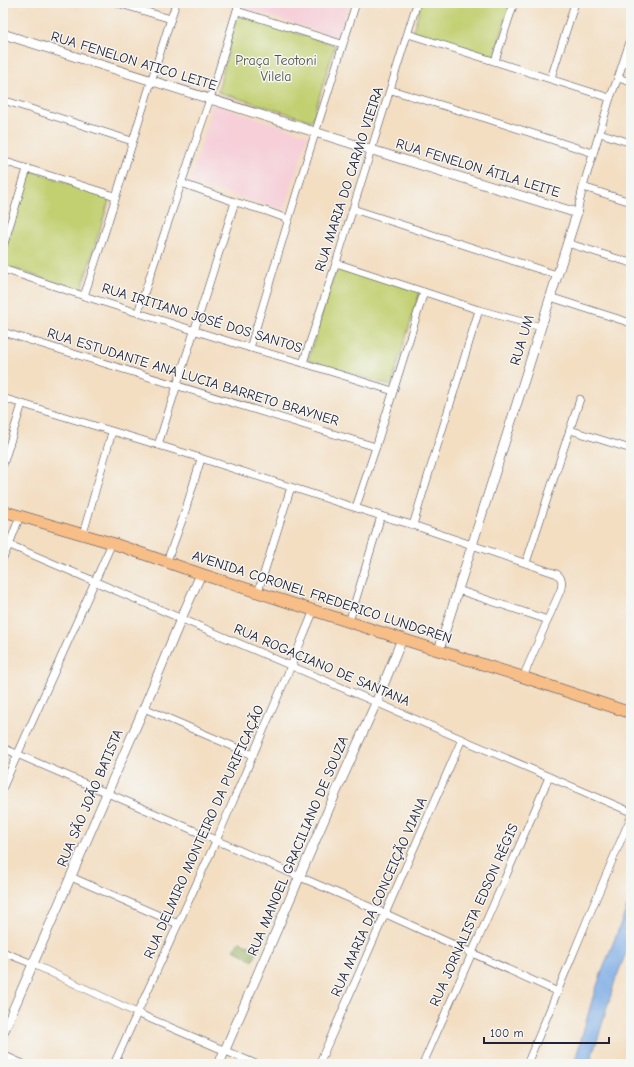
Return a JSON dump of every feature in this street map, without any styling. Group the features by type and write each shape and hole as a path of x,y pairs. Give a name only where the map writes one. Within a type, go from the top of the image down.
{"main road":[{"name":"AVENIDA CORONEL FREDERICO LUNDGREN","path":"3,510 112,543 348,622 523,677 631,713"}],"street":[{"path":"117,3 170,19"},
{"path":"84,296 176,3"},
{"path":"138,312 210,99 239,3"},
{"path":"250,348 288,219 356,3"},
{"name":"RUA MARIA DO CARMO VIEIRA","path":"303,363 391,90 417,3"},
{"path":"495,61 514,3"},
{"path":"551,78 575,3"},
{"path":"237,11 342,44"},
{"name":"RUA FENELON ATICO LEITE","path":"3,34 372,150"},
{"path":"408,34 551,78 610,98"},
{"name":"RUA UM","path":"439,650 577,213 583,187 610,98 631,38"},
{"path":"618,78 631,82"},
{"path":"391,90 593,153"},
{"path":"3,100 132,141"},
{"path":"600,133 631,143"},
{"name":"RUA FENELON ÁTILA LEITE","path":"372,150 577,213"},
{"path":"3,161 115,196"},
{"path":"3,247 27,169"},
{"path":"181,183 288,219"},
{"path":"583,187 631,202"},
{"path":"158,445 235,202"},
{"path":"353,210 557,275"},
{"path":"567,243 631,263"},
{"path":"336,263 479,310 541,327"},
{"name":"RUA IRITIANO JOSÉ DOS SANTOS","path":"3,270 250,348 393,391"},
{"path":"356,507 424,292"},
{"path":"550,297 631,323"},
{"path":"413,525 479,310"},
{"name":"RUA ESTUDANTE ANA LUCIA BARRETO BRAYNER","path":"3,332 376,447"},
{"path":"3,398 413,525 557,574 561,577 561,589 523,677"},
{"path":"526,563 580,399"},
{"path":"3,465 22,404"},
{"path":"570,430 631,449"},
{"path":"83,534 112,432"},
{"path":"167,561 183,518 201,459"},
{"path":"258,592 291,487"},
{"path":"3,558 6,544 20,516"},
{"path":"348,622 381,516"},
{"path":"3,787 112,543"},
{"name":"RUA ROGACIANO DE SANTANA","path":"6,544 631,812"},
{"name":"RUA SÃO JOÃO BATISTA","path":"3,1033 181,619 202,574"},
{"path":"458,590 548,620"},
{"name":"RUA DELMIRO MONTEIRO DA PURIFICAÇÃO","path":"114,1064 216,841 314,610"},
{"name":"RUA MANOEL GRACILIANO DE SOUZA","path":"219,1064 376,703 402,639"},
{"path":"144,708 253,754"},
{"name":"RUA MARIA DA CONCEIÇÃO VIANA","path":"319,1064 462,739"},
{"path":"3,748 386,914 558,992"},
{"name":"RUA JORNALISTA EDSON RÉGIS","path":"423,1064 549,777"},
{"path":"527,1064 631,817"},
{"path":"71,877 178,924"},
{"path":"3,952 33,964 137,1013 256,1064"},
{"path":"3,1055 23,1064"}],"shaded area":[{"path":"244,3 349,3 338,38 243,8"},
{"path":"213,104 308,135 284,210 190,183"}],"green space":[{"path":"421,3 510,3 495,56 413,31"},
{"name":"Praça Teotoni Vilela","path":"237,15 335,45 312,121 218,92"},
{"path":"29,170 110,197 81,291 3,265 3,255"},
{"path":"337,266 420,291 391,386 308,360"},
{"path":"239,942 259,948 253,961 234,949"}],"water":[{"path":"631,897 631,940 615,981 598,1038 589,1064 574,1064 593,997"}]}
